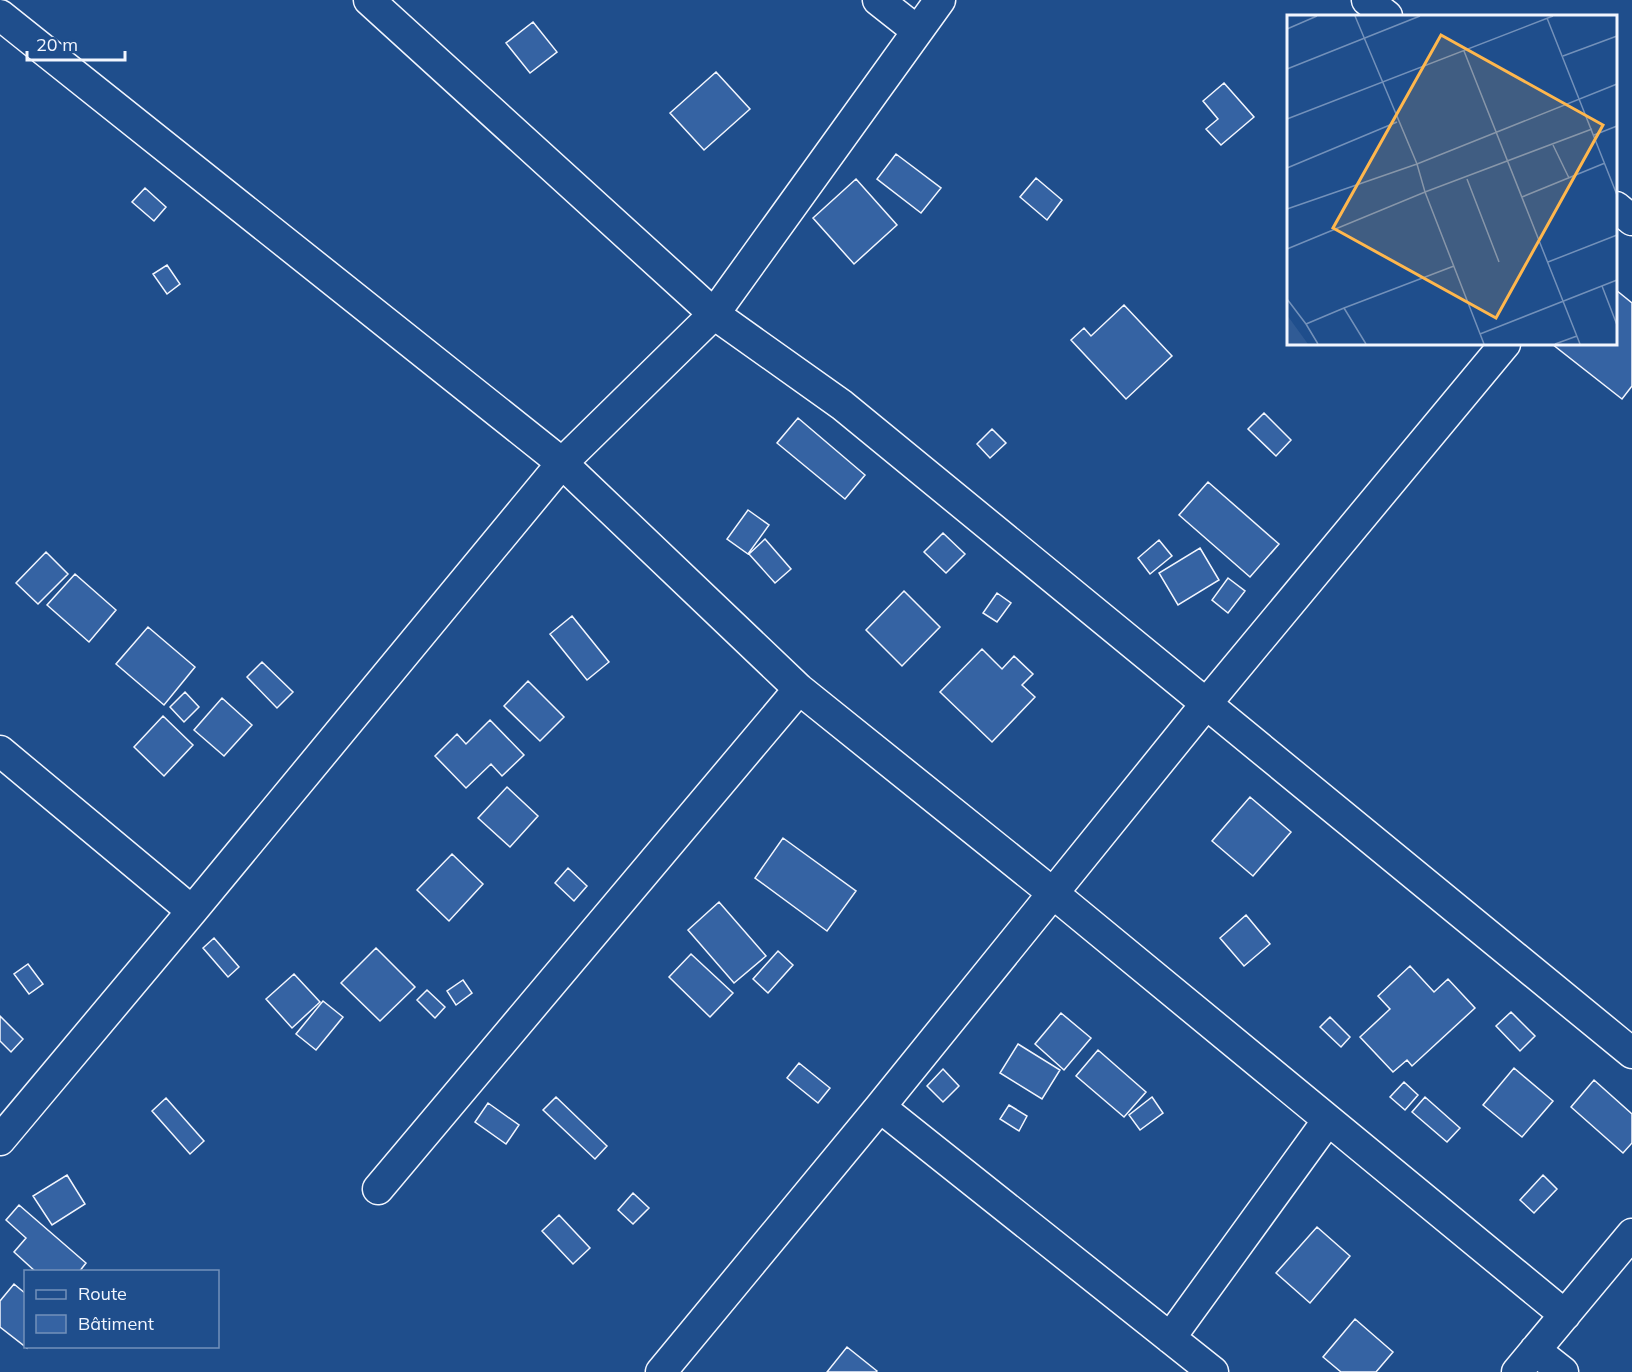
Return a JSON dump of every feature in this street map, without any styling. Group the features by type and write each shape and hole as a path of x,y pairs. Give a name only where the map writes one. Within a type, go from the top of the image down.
{"street":[{"path":"369,0 714,314 842,405 1632,1053"},
{"path":"878,0 916,30"},
{"path":"0,1140 562,463 714,314 916,30 940,0"},
{"path":"1367,0 1386,15"},
{"path":"0,15 562,463 799,689 1054,894 1565,1315"},
{"path":"661,1372 1054,894 1206,704 1504,345"},
{"path":"378,1189 799,689"},
{"path":"0,751 192,911"},
{"path":"880,1107 1213,1372"},
{"path":"1170,1338 1328,1120"},
{"path":"1563,1372 1526,1361 1632,1234"}],"building":[{"path":"533,22 557,52 530,73 506,43"},
{"path":"716,72 750,109 704,150 670,113"},
{"path":"1224,83 1254,117 1221,145 1206,129 1218,119 1203,101"},
{"path":"896,154 941,188 921,213 877,179"},
{"path":"1036,178 1062,200 1047,220 1020,197"},
{"path":"856,179 897,225 854,264 813,218"},
{"path":"145,188 166,207 154,221 132,202"},
{"path":"167,265 180,284 167,294 153,274"},
{"path":"1617,291 1632,303 1632,386 1622,399 1553,345 1617,345"},
{"path":"1124,305 1172,356 1126,399 1071,340 1084,328 1091,336"},
{"path":"1264,413 1291,440 1276,456 1248,429"},
{"path":"798,418 865,475 845,499 777,443"},
{"path":"992,429 1006,443 990,458 977,444"},
{"path":"1208,482 1279,544 1250,577 1179,515"},
{"path":"748,510 769,525 748,554 727,539"},
{"path":"943,533 965,554 946,573 924,552"},
{"path":"765,539 791,569 775,583 749,554"},
{"path":"1159,540 1172,556 1150,574 1138,558"},
{"path":"1200,548 1219,580 1178,605 1159,573"},
{"path":"46,552 68,574 38,604 16,583"},
{"path":"75,574 116,610 89,642 47,605"},
{"path":"1228,578 1245,591 1228,613 1212,600"},
{"path":"904,591 940,627 902,666 866,630"},
{"path":"997,593 1011,603 997,622 983,613"},
{"path":"572,616 609,662 587,680 550,634"},
{"path":"148,627 195,667 164,705 116,664"},
{"path":"982,649 1002,669 1014,656 1033,674 1022,685 1035,697 992,742 940,692"},
{"path":"262,662 293,692 277,708 247,677"},
{"path":"528,681 564,717 540,741 504,706"},
{"path":"185,692 199,707 184,722 170,707"},
{"path":"222,698 252,725 224,756 194,730"},
{"path":"163,716 193,745 164,776 134,747"},
{"path":"490,720 524,755 502,776 491,764 466,788 435,756 457,734 466,744"},
{"path":"507,787 538,816 510,847 478,818"},
{"path":"1250,797 1291,832 1253,876 1212,841"},
{"path":"783,838 856,891 827,931 755,878"},
{"path":"452,854 483,884 449,921 417,890"},
{"path":"568,868 587,886 574,901 555,883"},
{"path":"719,902 766,956 734,983 688,930"},
{"path":"1246,915 1270,944 1244,966 1220,938"},
{"path":"214,938 239,967 228,977 203,948"},
{"path":"376,948 415,987 380,1021 341,983"},
{"path":"778,951 793,965 768,993 753,979"},
{"path":"691,954 733,993 710,1017 669,977"},
{"path":"28,964 43,984 29,994 14,974"},
{"path":"1410,966 1434,992 1448,979 1475,1008 1412,1066 1407,1060 1393,1072 1360,1037 1390,1009 1378,996"},
{"path":"294,974 320,1002 292,1028 266,999"},
{"path":"463,980 472,993 456,1005 447,991"},
{"path":"427,990 445,1007 435,1018 417,1000"},
{"path":"323,1001 343,1017 316,1050 296,1034"},
{"path":"1511,1012 1535,1036 1520,1051 1496,1026"},
{"path":"1061,1013 1091,1038 1064,1070 1035,1044"},
{"path":"0,1016 23,1039 11,1052 0,1041"},
{"path":"1330,1017 1350,1037 1341,1047 1320,1027"},
{"path":"1018,1044 1060,1070 1042,1099 1000,1073"},
{"path":"1098,1050 1146,1092 1124,1117 1076,1076"},
{"path":"799,1063 830,1088 818,1103 787,1078"},
{"path":"1514,1068 1553,1101 1522,1137 1483,1105"},
{"path":"943,1069 959,1086 943,1102 927,1086"},
{"path":"1594,1080 1632,1114 1632,1143 1623,1153 1571,1107"},
{"path":"1404,1082 1418,1095 1405,1110 1390,1097"},
{"path":"556,1097 607,1146 595,1159 543,1110"},
{"path":"1152,1097 1163,1113 1140,1130 1129,1115"},
{"path":"1425,1097 1460,1128 1447,1142 1412,1112"},
{"path":"166,1098 204,1141 190,1154 152,1111"},
{"path":"488,1103 519,1125 506,1144 475,1122"},
{"path":"1009,1105 1027,1116 1019,1131 1000,1119"},
{"path":"67,1175 85,1204 52,1225 33,1196"},
{"path":"1543,1175 1557,1189 1534,1213 1520,1200"},
{"path":"633,1193 649,1208 633,1224 618,1210"},
{"path":"19,1205 86,1263 81,1270 34,1270 14,1252 26,1238 6,1220"},
{"path":"559,1215 590,1248 573,1264 542,1231"},
{"path":"1317,1227 1350,1256 1310,1303 1276,1273"},
{"path":"14,1284 24,1292 24,1346 0,1327 0,1301"},
{"path":"1355,1319 1393,1352 1376,1372 1341,1372 1323,1357"},
{"path":"847,1347 877,1371 827,1372"}]}
